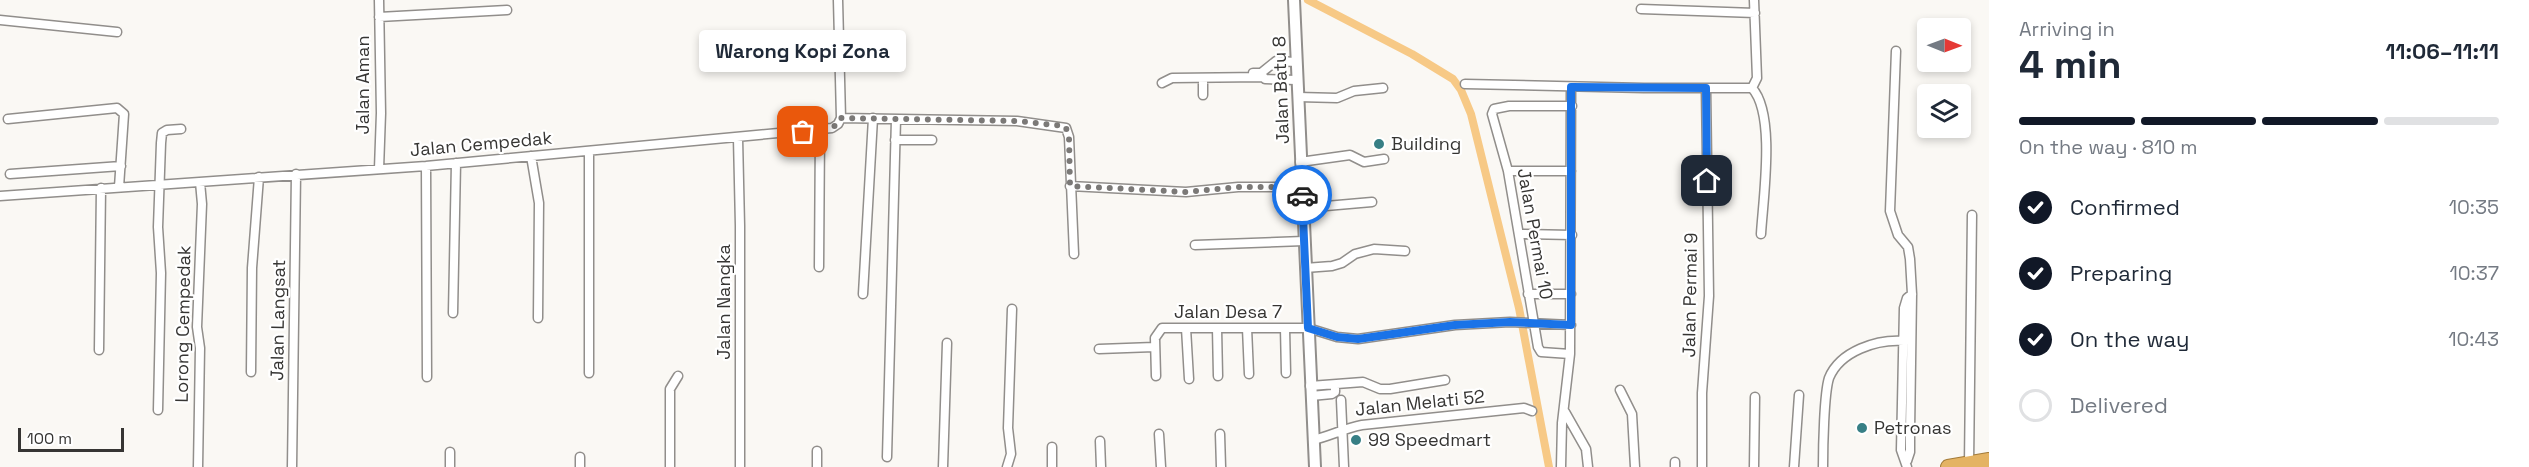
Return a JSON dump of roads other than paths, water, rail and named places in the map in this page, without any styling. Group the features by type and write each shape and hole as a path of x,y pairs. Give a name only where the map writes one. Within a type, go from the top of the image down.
{"highway":[{"path":"1948,467 1989,460"}],"street":[{"name":"Jalan Aman","path":"379,0 385,16 379,169"},
{"path":"838,0 841,118 1017,121 1066,128 1069,137 1074,254"},
{"name":"Jalan Batu 8","path":"1293,0 1314,467"},
{"path":"1752,88 1757,78 1754,0"},
{"path":"1641,9 1755,14"},
{"path":"385,16 507,10"},
{"path":"0,20 117,32"},
{"path":"1896,51 1890,212 1898,235 1909,251 1912,294 1910,452 1907,464"},
{"path":"1162,83 1172,78 1262,75 1276,62 1296,62"},
{"path":"1230,73 1297,80"},
{"path":"1203,78 1203,95"},
{"path":"1465,84 1752,88 1759,96 1766,126 1761,234"},
{"path":"1561,467 1571,325 1571,87"},
{"path":"1298,97 1337,98 1354,91 1383,88"},
{"name":"Jalan Permai 9","path":"1702,467 1702,393 1709,296 1706,88"},
{"name":"Jalan Permai 10","path":"1570,354 1541,352 1531,323 1520,234 1508,171 1492,114 1494,109 1509,106 1572,106"},
{"path":"8,119 117,108 124,114 119,187"},
{"name":"Jalan Cempedak","path":"0,196 426,166 738,138 820,130 836,126 841,118"},
{"path":"863,294 873,118"},
{"path":"887,457 896,119"},
{"path":"158,410 161,273 158,228 162,133 167,130 182,129"},
{"path":"819,267 820,130"},
{"name":"Jalan Nangka","path":"738,138 741,226 740,467"},
{"path":"895,140 932,140"},
{"path":"589,151 589,373"},
{"path":"1300,162 1350,155 1365,162 1384,159"},
{"path":"531,156 539,203 538,318"},
{"path":"453,313 456,163"},
{"path":"10,174 121,166"},
{"path":"426,166 427,377"},
{"path":"1508,171 1571,171"},
{"name":"Jalan Langsat","path":"292,467 296,174"},
{"path":"251,372 252,268 259,177"},
{"name":"Lorong Cempedak","path":"198,467 200,348 197,327 202,204 200,182"},
{"path":"1070,186 1186,192 1238,187 1302,187"},
{"path":"99,350 101,188"},
{"path":"1303,208 1372,202"},
{"path":"1969,464 1972,215"},
{"path":"1520,234 1572,235"},
{"path":"1195,244 1304,241"},
{"path":"1305,268 1332,266 1342,263 1355,254 1374,249 1405,251"},
{"path":"1528,294 1571,294"},
{"path":"1907,464 1901,450 1905,303 1912,294"},
{"path":"1007,467 1011,454 1008,428 1012,309"},
{"name":"Jalan Desa 7","path":"1154,347 1155,338 1162,328 1308,328 1337,337 1358,339 1406,330 1510,322 1571,325"},
{"path":"1186,328 1189,379"},
{"path":"1217,328 1218,376"},
{"path":"1248,328 1249,374"},
{"path":"1285,328 1286,373"},
{"path":"1823,467 1828,384 1836,366 1869,345 1891,340 1904,341"},
{"path":"943,467 946,344"},
{"path":"1099,349 1154,347 1156,376"},
{"path":"670,467 670,389 678,376"},
{"path":"1310,391 1332,394 1335,392 1335,385 1363,382 1380,389 1390,389 1445,381"},
{"path":"1620,390 1632,414 1635,467"},
{"path":"1794,467 1799,395"},
{"path":"1754,467 1755,397"},
{"path":"1341,400 1344,467"},
{"name":"Jalan Melati 52","path":"1313,440 1362,425 1524,408 1532,411"},
{"path":"1565,412 1586,449 1588,467"},
{"path":"1160,434 1161,467"},
{"path":"1220,434 1221,467"},
{"path":"1100,441 1101,467"},
{"path":"1052,447 1052,467"},
{"path":"817,451 817,467"},
{"path":"450,452 450,467"},
{"path":"580,457 580,467"}],"waterway":[{"path":"1308,0 1412,54 1453,79 1461,90 1471,114 1519,308 1549,467"}],"place":[{"name":"Warong Kopi Zona","path":"803,132"},
{"name":"Building","path":"1379,144"},
{"name":"Petronas","path":"1862,428"},
{"name":"99 Speedmart","path":"1356,440"}]}
